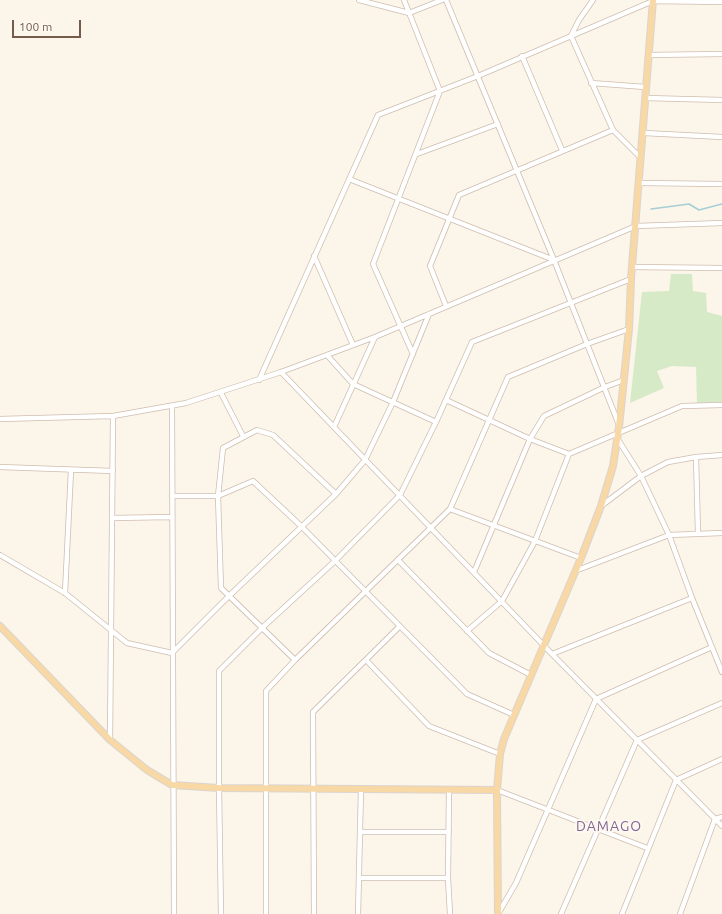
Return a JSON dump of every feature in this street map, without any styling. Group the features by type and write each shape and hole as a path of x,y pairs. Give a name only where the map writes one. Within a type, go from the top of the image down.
{"main road":[{"path":"498,914 497,790 500,754 514,716 545,645 601,506 613,466 629,329 631,279 644,133 645,87 653,0"},
{"path":"0,626 110,740 147,770 172,785 218,788 497,790"}],"street":[{"path":"359,0 409,13 442,0"},
{"path":"404,0 440,91 417,154 373,264 413,354"},
{"path":"446,0 554,260 604,387 618,432 669,535 692,598 722,672"},
{"path":"592,0 571,36 613,130 641,158"},
{"path":"258,380 378,115 478,76 653,0 722,2"},
{"path":"649,55 722,54"},
{"path":"522,56 562,150"},
{"path":"591,83 645,87"},
{"path":"645,98 722,100"},
{"path":"417,154 498,124"},
{"path":"446,306 430,266 459,195 517,171 562,150 613,130"},
{"path":"644,133 722,137"},
{"path":"349,179 554,260"},
{"path":"639,183 722,184"},
{"path":"0,419 113,416 172,406 221,393 375,337 636,226 722,223"},
{"path":"314,256 353,345"},
{"path":"632,268 722,268"},
{"path":"222,914 218,788 220,671 263,627 334,561 400,495 436,422 472,342 631,279"},
{"path":"172,653 229,596 336,494 365,460 393,402 429,314"},
{"path":"266,914 266,691 295,660 450,509 508,377 587,344 629,329"},
{"path":"334,427 375,337"},
{"path":"327,355 353,384 436,422"},
{"path":"281,372 552,654 722,826"},
{"path":"474,572 530,439 544,416 604,387 624,380"},
{"path":"221,393 243,436"},
{"path":"446,400 530,439 569,454"},
{"path":"467,631 502,601 534,541 569,454 682,406 722,405"},
{"path":"172,406 172,785 174,914"},
{"path":"110,740 113,416"},
{"path":"295,660 263,627 221,588 218,496 223,448 243,436 257,430 273,435 336,494"},
{"path":"601,506 640,476 668,462 696,457 722,455"},
{"path":"696,457 698,533"},
{"path":"0,467 113,471"},
{"path":"65,593 70,470"},
{"path":"172,496 218,496 253,481 302,526 334,561 467,694 514,716"},
{"path":"450,509 580,558"},
{"path":"112,518 172,518"},
{"path":"575,571 669,535 698,533 722,534"},
{"path":"0,555 65,593 127,643 172,653"},
{"path":"398,560 489,653 531,675"},
{"path":"552,654 692,598"},
{"path":"314,914 313,712 399,627"},
{"path":"498,914 516,883 596,699 712,647"},
{"path":"366,660 429,726 500,754"},
{"path":"561,914 637,740 722,703"},
{"path":"622,914 647,848 676,780 722,759"},
{"path":"358,914 361,789"},
{"path":"449,789 448,878 450,914"},
{"path":"497,790 647,848"},
{"path":"680,914 716,819 722,816"},
{"path":"360,832 449,832"},
{"path":"359,878 448,878"}],"green space":[{"path":"671,274 692,274 693,291 706,293 707,312 722,316 722,402 697,403 696,367 672,366 657,371 664,388 630,403 642,292 669,291"}],"waterway":[{"path":"651,209 689,204 699,210 722,204"}],"district":[{"name":"DAMAGO","path":"609,826"}]}
